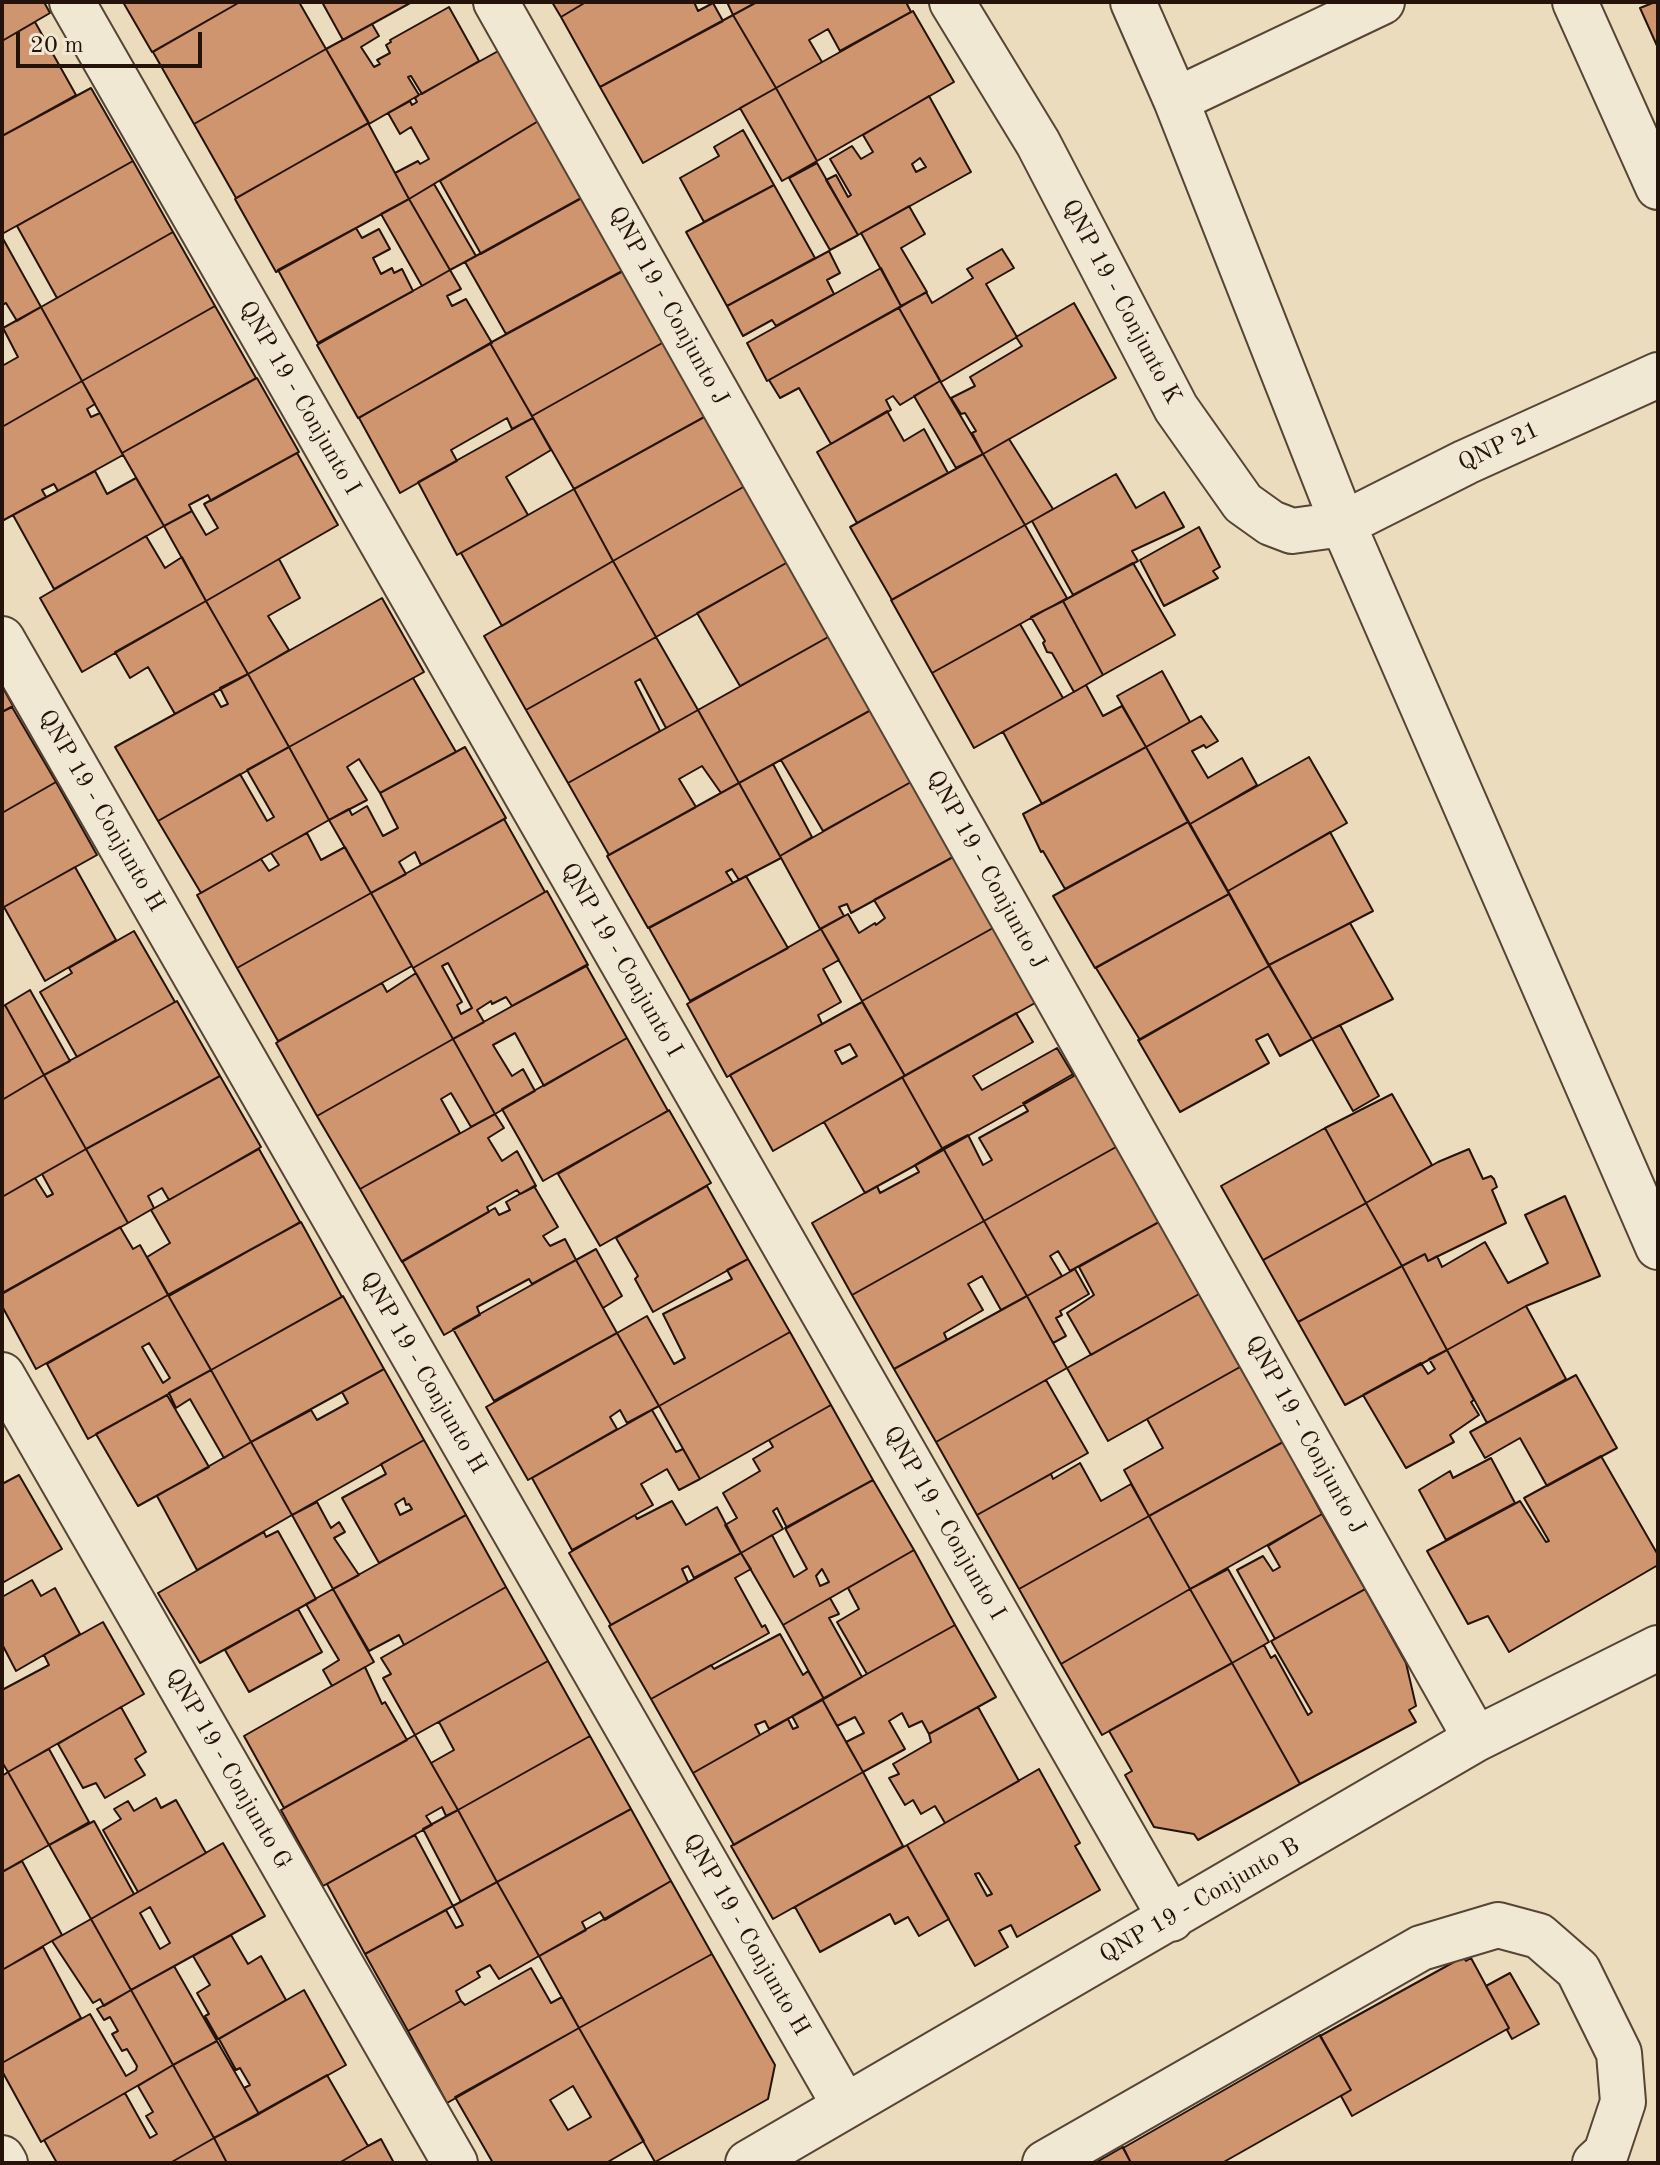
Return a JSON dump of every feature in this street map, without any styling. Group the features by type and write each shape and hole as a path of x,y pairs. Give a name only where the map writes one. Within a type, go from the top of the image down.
{"street":[{"name":"QNP 19 - Conjunto I","path":"72,2 1171,1919"},
{"name":"QNP 19 - Conjunto J","path":"496,2 1476,1739"},
{"name":"QNP 19 - Conjunto K","path":"952,2 1038,143 1176,408 1243,503 1271,523 1292,531 1343,524"},
{"path":"1133,2 1176,100 1343,524 1658,1247"},
{"path":"1176,100 1382,2"},
{"path":"1575,2 1658,187"},
{"name":"QNP 21","path":"1343,524 1466,462 1658,375"},
{"name":"QNP 19 - Conjunto H","path":"2,639 845,2106"},
{"name":"QNP 19 - Conjunto G","path":"2,1375 455,2163"},
{"name":"QNP 19 - Conjunto B","path":"748,2163 1476,1739 1658,1648"},
{"path":"1045,2163 1421,1948 1498,1925 1539,1936 1578,1970 1619,2053 1623,2102 1606,2153 1595,2163"}],"building":[{"path":"2,2 44,2 50,13 2,41"},
{"path":"123,2 240,2 152,52"},
{"path":"240,2 299,2 326,49 194,124 153,52"},
{"path":"322,2 412,2 343,40"},
{"path":"552,2 586,2 561,17"},
{"path":"586,2 694,2 698,11 713,3 723,21 600,87 561,17"},
{"path":"727,2 757,2 733,15"},
{"path":"757,2 906,2 911,12 840,51 828,29 809,40 822,62 776,88 733,15"},
{"path":"1658,2 1658,48 1640,8"},
{"path":"449,7 479,61 422,94 411,76 408,77 419,95 369,124 326,49 372,24 379,36 361,47 374,67 380,64 377,60 390,53 386,45 390,40"},
{"path":"913,11 954,82 817,161 776,88"},
{"path":"733,15 776,88 643,163 600,87"},
{"path":"35,22 76,95 2,136 2,41"},
{"path":"326,49 369,123 236,198 194,124"},
{"path":"500,50 540,120 409,199 395,173 429,159 411,127 400,134 388,113 410,101 412,105 419,95"},
{"path":"91,88 133,161 2,234 2,136"},
{"path":"776,88 817,161 782,181 740,108"},
{"path":"929,96 971,172 858,235 826,180 836,175 848,197 851,195 830,159 852,146 861,159 873,152 863,135","holes":["920,158 926,167 916,172 912,164"]},
{"path":"540,120 584,197 481,254 440,181"},
{"path":"368,123 409,199 276,272 235,199"},
{"path":"743,130 774,185 704,222 680,178 719,156 714,147"},
{"path":"133,161 173,232 57,298 17,226"},
{"path":"817,163 858,235 830,250 789,178"},
{"path":"434,184 476,256 450,270 409,199"},
{"path":"774,185 815,258 727,306 686,232"},
{"path":"583,197 624,270 506,334 465,262"},
{"path":"409,199 450,270 422,286 381,214"},
{"path":"909,206 925,234 901,248 927,292 901,306 861,233"},
{"path":"356,228 362,238 379,229 390,249 373,258 381,274 392,268 394,273 402,269 413,291 318,343 278,270"},
{"path":"173,232 215,306 82,381 41,307"},
{"path":"2,237 41,307 17,321 6,303 2,305"},
{"path":"1002,249 1014,268 986,284 1017,337 941,382 899,308 926,292 932,303 973,278 967,269"},
{"path":"829,251 840,273 827,280 834,294 776,326 772,320 743,336 727,306"},
{"path":"881,268 901,306 767,381 747,343"},
{"path":"450,270 461,289 447,296 452,306 466,299 492,343 358,418 317,345"},
{"path":"625,270 664,342 532,416 490,343"},
{"path":"1074,303 1116,378 983,454 972,433 976,431 951,398 975,386 970,377 1022,346 1016,337"},
{"path":"215,306 256,378 122,453 82,381"},
{"path":"41,307 82,381 2,427 2,366 18,357 3,328"},
{"path":"899,308 940,381 900,405 893,396 886,400 891,410 831,444 799,388 780,398 769,380"},
{"path":"664,342 706,416 574,489 532,416"},
{"path":"490,343 533,418 512,429 507,418 451,450 457,461 400,493 359,418"},
{"path":"257,378 299,452 211,501 208,495 189,505 192,511 164,526 122,453"},
{"path":"82,381 95,404 87,409 91,417 100,413 123,455 58,491 54,484 42,490 46,497 2,521 2,427"},
{"path":"940,381 983,454 956,468 914,396"},
{"path":"887,411 904,441 924,429 948,473 857,523 817,452"},
{"path":"706,416 745,486 613,561 574,489"},
{"path":"533,418 551,450 506,477 528,515 457,555 418,482"},
{"path":"1009,439 1053,509 1025,525 983,454"},
{"path":"297,453 338,525 206,601 164,526 192,511 206,535 218,528 204,504"},
{"path":"983,454 1025,525 892,600 850,527"},
{"path":"95,471 107,494 136,478 164,526 54,589 13,515"},
{"path":"1116,474 1136,508 1164,492 1184,527 1132,551 1138,561 1073,595 1032,521"},
{"path":"745,486 788,562 656,637 613,561"},
{"path":"574,489 613,561 502,626 461,553"},
{"path":"1025,525 1067,598 932,673 891,600"},
{"path":"1199,527 1220,567 1213,571 1218,578 1164,606 1140,560"},
{"path":"146,536 165,568 182,557 206,601 82,672 40,598"},
{"path":"279,559 300,598 268,616 289,650 248,674 206,601"},
{"path":"613,561 656,637 526,710 484,636"},
{"path":"788,562 830,636 740,686 697,613"},
{"path":"1133,563 1175,635 1103,675 1063,601"},
{"path":"382,598 424,672 289,747 248,674"},
{"path":"206,601 248,674 175,714 148,667 130,678 115,652"},
{"path":"1063,601 1103,675 1074,692 1052,653 1047,652 1045,641 1031,617"},
{"path":"1020,624 1063,698 974,748 932,673"},
{"path":"830,636 871,710 739,783 698,710"},
{"path":"656,637 698,710 666,728 640,679 635,682 660,731 568,783 526,710"},
{"path":"1162,671 1190,722 1146,747 1117,696"},
{"path":"248,674 289,747 158,821 115,747 213,693 221,707 228,704 220,688"},
{"path":"413,678 456,752 380,793 359,759 347,767 367,800 329,820 289,747"},
{"path":"1086,685 1103,716 1122,706 1146,747 1042,804 1003,732"},
{"path":"2,686 13,706 2,712"},
{"path":"12,707 56,782 2,813 2,712"},
{"path":"698,710 739,783 721,793 702,766 679,779 696,807 609,855 568,783"},
{"path":"871,710 911,782 823,831 781,760"},
{"path":"1201,716 1218,741 1192,751 1208,778 1242,758 1257,785 1190,824 1146,747"},
{"path":"289,747 329,820 201,893 158,821 240,774 267,821 274,817 247,770"},
{"path":"465,747 506,818 421,865 415,852 399,862 406,874 371,893 329,820 349,809 352,815 367,806 383,836 398,828 380,793"},
{"path":"1146,747 1188,822 1065,889 1041,852 1023,814"},
{"path":"1309,757 1347,823 1228,891 1190,824"},
{"path":"773,764 812,837 780,856 739,783"},
{"path":"56,782 97,855 2,908 2,813"},
{"path":"911,782 953,857 851,913 847,904 839,907 844,916 820,929 780,856"},
{"path":"739,783 781,858 739,880 732,869 726,872 733,883 648,928 607,856"},
{"path":"504,819 545,892 413,968 371,893"},
{"path":"1188,822 1229,894 1095,968 1053,896"},
{"path":"1330,832 1373,911 1269,965 1228,891"},
{"path":"307,833 321,860 345,847 371,893 237,968 197,895 261,859 269,871 279,865 271,853"},
{"path":"953,857 993,928 862,1001 821,929 848,914 859,933 876,925 885,918 874,900"},
{"path":"75,867 116,940 45,981 4,907"},
{"path":"746,876 788,948 690,1001 649,928"},
{"path":"547,891 588,965 512,1006 506,997 492,1004 491,1001 477,1010 484,1022 453,1039 413,968","holes":["448,963 472,1008 461,1014 457,1005 462,1002 442,966"]},
{"path":"371,893 412,966 278,1041 237,968"},
{"path":"1229,894 1269,966 1140,1040 1096,968"},
{"path":"1350,923 1393,999 1312,1039 1269,965"},
{"path":"993,928 1035,1003 905,1076 862,1001"},
{"path":"821,929 839,960 823,969 841,1002 818,1015 822,1024 727,1077 687,1004"},
{"path":"134,931 175,1002 77,1057 40,992 72,973 69,968"},
{"path":"586,965 627,1038 544,1086 515,1033 493,1045 512,1076 523,1069 535,1091 495,1114 453,1039"},
{"path":"1269,966 1312,1039 1280,1056 1268,1034 1256,1040 1269,1063 1180,1112 1138,1040"},
{"path":"416,973 453,1039 317,1116 276,1043 382,983 387,992"},
{"path":"30,990 70,1061 44,1075 5,1005"},
{"path":"177,1001 220,1076 86,1149 44,1075"},
{"path":"862,1002 905,1076 773,1151 730,1075","holes":["850,1044 857,1056 842,1064 835,1051"]},
{"path":"5,1005 44,1075 2,1100 2,1007"},
{"path":"1016,1013 1033,1042 973,1076 982,1090 1057,1048 1074,1076 943,1150 902,1077"},
{"path":"1340,1025 1379,1096 1353,1111 1312,1039"},
{"path":"627,1038 668,1111 543,1181 502,1109"},
{"path":"453,1039 495,1114 471,1127 451,1093 441,1099 460,1133 360,1189 317,1116"},
{"path":"1075,1073 1116,1147 984,1221 943,1148 968,1135 983,1165 992,1160 979,1138 1028,1111 1023,1103"},
{"path":"44,1075 86,1149 2,1197 2,1100"},
{"path":"220,1076 261,1147 169,1200 162,1188 148,1196 154,1208 128,1223 86,1149"},
{"path":"902,1077 943,1150 865,1193 824,1122"},
{"path":"1392,1094 1432,1165 1366,1203 1325,1128"},
{"path":"669,1110 711,1183 600,1246 558,1174"},
{"path":"495,1114 504,1128 488,1138 502,1161 517,1151 536,1186 520,1194 517,1190 487,1207 489,1212 402,1262 360,1189"},
{"path":"1325,1128 1366,1203 1263,1260 1221,1186"},
{"path":"1116,1147 1159,1222 1070,1271 1058,1251 1050,1256 1062,1276 1027,1296 984,1221"},
{"path":"943,1148 984,1221 852,1295 812,1223 877,1186 880,1193 919,1172 915,1165"},
{"path":"86,1149 128,1223 2,1294 2,1197 35,1178 47,1197 53,1194 42,1174"},
{"path":"259,1149 300,1222 169,1296 147,1257 170,1243 151,1210"},
{"path":"1469,1149 1483,1179 1491,1176 1494,1179 1497,1187 1492,1190 1506,1223 1428,1261 1425,1254 1402,1266 1366,1203 1438,1162"},
{"path":"534,1186 558,1227 543,1236 550,1246 565,1239 576,1260 532,1284 529,1279 477,1307 480,1315 444,1335 402,1261 495,1208 499,1215 510,1210 506,1202"},
{"path":"707,1186 748,1259 653,1312 635,1279 638,1276 616,1238"},
{"path":"1565,1196 1600,1276 1526,1306 1447,1350 1402,1266 1425,1254 1428,1261 1437,1256 1442,1267 1485,1242 1508,1283 1548,1263 1525,1215"},
{"path":"1366,1203 1402,1266 1298,1322 1263,1260"},
{"path":"984,1221 1027,1296 1001,1310 982,1276 968,1284 983,1310 944,1333 947,1340 894,1369 852,1295"},
{"path":"301,1222 342,1297 211,1370 168,1295"},
{"path":"1159,1222 1199,1294 1091,1355 1067,1313 1094,1295 1079,1267"},
{"path":"120,1227 133,1249 140,1245 168,1295 36,1369 2,1306 2,1293"},
{"path":"596,1249 622,1296 603,1308 576,1260"},
{"path":"748,1259 790,1332 659,1406 617,1333 647,1316 674,1364 685,1358 663,1314 732,1279 727,1270"},
{"path":"576,1260 617,1333 494,1401 453,1329"},
{"path":"1402,1266 1447,1350 1345,1405 1298,1322"},
{"path":"1075,1269 1089,1294 1060,1311 1062,1315 1056,1318 1066,1336 1053,1343 1027,1296"},
{"path":"1199,1294 1240,1367 1108,1441 1067,1368"},
{"path":"168,1295 211,1370 88,1439 47,1364","holes":["149,1343 170,1378 163,1383 142,1347"]},
{"path":"343,1296 384,1369 251,1442 211,1370"},
{"path":"1027,1296 1067,1368 936,1442 894,1369"},
{"path":"1526,1306 1566,1379 1487,1423 1447,1350"},
{"path":"790,1332 831,1405 700,1479 659,1406"},
{"path":"617,1333 659,1406 627,1423 620,1410 610,1417 617,1429 528,1480 486,1407"},
{"path":"1447,1350 1479,1415 1450,1435 1454,1442 1406,1468 1363,1395 1421,1363 1428,1374 1435,1369 1429,1359"},
{"path":"1240,1367 1283,1442 1149,1516 1124,1470 1163,1448 1147,1419"},
{"path":"384,1369 424,1440 292,1515 251,1442 311,1410 317,1420 348,1403 342,1392"},
{"path":"211,1370 251,1442 224,1458 190,1399 176,1408 169,1393"},
{"path":"1576,1375 1617,1448 1547,1486 1520,1438 1485,1458 1470,1432"},
{"path":"1046,1380 1088,1453 977,1515 936,1442"},
{"path":"167,1395 209,1467 138,1506 96,1434"},
{"path":"831,1405 873,1480 787,1528 777,1508 773,1511 783,1529 741,1553 725,1525 737,1518 723,1493 760,1471 753,1459 773,1447 769,1440"},
{"path":"652,1410 676,1452 683,1449 700,1479 679,1490 667,1469 641,1484 653,1505 572,1550 532,1478"},
{"path":"424,1440 466,1515 379,1563 342,1498 386,1474 381,1464","holes":["404,1498 406,1505 409,1504 412,1509 400,1515 395,1504"]},
{"path":"251,1442 292,1515 197,1570 157,1496"},
{"path":"1283,1442 1322,1514 1190,1589 1149,1516"},
{"path":"1601,1456 1658,1555 1658,1565 1509,1652 1488,1616 1468,1624 1427,1551 1520,1501 1546,1542 1549,1541 1524,1498"},
{"path":"1491,1458 1515,1503 1446,1540 1419,1490 1450,1471 1453,1478"},
{"path":"1080,1463 1101,1501 1131,1484 1149,1516 1019,1589 977,1515 1051,1474 1053,1479"},
{"path":"19,1475 62,1549 4,1582 2,1484"},
{"path":"873,1480 914,1550 783,1625 741,1553 772,1535 794,1577 807,1569 785,1528","holes":["822,1569 829,1582 820,1586 816,1576"]},
{"path":"672,1501 686,1525 717,1507 741,1553 694,1578 688,1566 682,1569 688,1582 611,1625 569,1553 635,1515 637,1519"},
{"path":"317,1502 331,1528 339,1522 345,1532 334,1538 359,1575 333,1589 292,1515"},
{"path":"1322,1514 1365,1589 1275,1639 1237,1570 1263,1556 1273,1571 1280,1567 1268,1546"},
{"path":"466,1515 506,1587 404,1645 399,1635 369,1651 333,1589"},
{"path":"1149,1516 1190,1589 1061,1664 1019,1589"},
{"path":"278,1531 316,1599 200,1663 158,1593 264,1532 266,1537"},
{"path":"914,1550 955,1625 867,1674 837,1622 859,1609 848,1588"},
{"path":"741,1553 751,1569 735,1578 762,1627 765,1625 769,1633 651,1699 609,1626"},
{"path":"1228,1569 1269,1642 1232,1663 1190,1589"},
{"path":"32,1580 41,1596 55,1588 80,1634 16,1671 2,1644 2,1597"},
{"path":"506,1587 548,1661 415,1735 383,1678 391,1674 381,1658"},
{"path":"333,1589 374,1662 332,1686 323,1670 339,1660 306,1604"},
{"path":"1190,1589 1232,1663 1102,1735 1061,1664"},
{"path":"1365,1589 1406,1663 1416,1706 1409,1710 1416,1722 1300,1784 1232,1663 1264,1645 1271,1658 1275,1655 1308,1715 1312,1712 1271,1641"},
{"path":"830,1598 839,1614 829,1618 862,1677 824,1699 783,1625"},
{"path":"298,1609 322,1652 249,1692 225,1650"},
{"path":"103,1622 144,1694 8,1772 2,1762 2,1690 49,1665 44,1655"},
{"path":"955,1625 996,1697 929,1734 922,1721 909,1727 902,1713 889,1721 905,1749 863,1772 846,1742 864,1733 855,1717 837,1726 822,1699"},
{"path":"780,1634 803,1675 808,1671 824,1699 769,1729 765,1721 755,1725 760,1735 693,1773 651,1699 711,1665 714,1669"},
{"path":"548,1661 590,1736 458,1810 431,1763 454,1750 439,1722"},
{"path":"1232,1663 1300,1784 1198,1840 1194,1834 1154,1827 1125,1775 1132,1771 1109,1731"},
{"path":"365,1667 382,1704 385,1702 407,1740 284,1808 244,1736"},
{"path":"822,1699 863,1772 734,1845 693,1773 788,1719 793,1729 798,1727 792,1716"},
{"path":"121,1707 146,1752 135,1759 145,1775 105,1798 96,1783 83,1788 58,1744"},
{"path":"978,1707 1019,1781 945,1823 935,1806 921,1814 913,1800 905,1805 889,1778 899,1774 893,1764 931,1742 929,1734"},
{"path":"415,1735 458,1810 446,1816 442,1807 426,1816 432,1825 323,1886 281,1810"},
{"path":"590,1736 631,1809 497,1882 458,1810"},
{"path":"49,1749 89,1822 49,1845 8,1772"},
{"path":"1039,1769 1080,1843 1075,1846 1100,1890 1017,1937 1011,1925 999,1931 1008,1947 975,1966 907,1845","holes":["979,1873 992,1894 987,1896 975,1874"]},
{"path":"8,1772 49,1845 2,1872 2,1776"},
{"path":"863,1772 903,1846 773,1919 731,1846"},
{"path":"156,1798 161,1808 176,1800 206,1853 138,1892 103,1830 121,1819 114,1809 128,1801 134,1811"},
{"path":"631,1809 671,1881 605,1920 600,1912 582,1922 586,1930 539,1956 497,1882"},
{"path":"458,1810 497,1882 461,1902 423,1829"},
{"path":"94,1821 134,1894 91,1919 49,1845"},
{"path":"415,1835 453,1906 365,1954 327,1884"},
{"path":"223,1843 265,1916 131,1990 91,1919","holes":["150,1907 170,1943 160,1949 140,1913"]},
{"path":"907,1845 949,1919 919,1936 908,1917 895,1924 890,1914 820,1952 795,1907"},
{"path":"22,1861 62,1935 2,1970 2,1872"},
{"path":"671,1881 712,1954 579,2028 539,1956"},
{"path":"497,1882 539,1956 499,1979 490,1965 477,1972 480,1977 456,1991 461,2001 408,2031 365,1954 446,1910 456,1928 463,1925 453,1906"},
{"path":"91,1919 131,1990 104,2006 100,1999 93,2003 52,1941"},
{"path":"231,1935 248,1964 261,1956 286,2000 218,2039 197,1993 210,1985 193,1956"},
{"path":"43,1947 81,2018 2,2063 2,1970"},
{"path":"712,1954 775,2065 768,2099 655,2162 579,2028"},
{"path":"1463,1957 1466,1961 1471,1958 1509,2028 1352,2116 1341,2096 1351,2090 1320,2036"},
{"path":"174,1966 217,2041 173,2065 131,1990"},
{"path":"531,1968 551,2003 562,1997 579,2028 447,2103 408,2031 461,2001 465,2005"},
{"path":"1510,1973 1539,2024 1512,2039 1486,1986"},
{"path":"131,1990 173,2065 41,2142 2,2071 2,2063 90,2014 126,2076 137,2066 127,2049 122,2051 112,2034 118,2031 110,2017 104,2020 97,2009"},
{"path":"304,1990 346,2065 259,2114 244,2088 250,2085 240,2068 236,2070 219,2039"},
{"path":"579,2028 644,2141 606,2163 493,2163 455,2097","holes":["573,2086 591,2117 568,2130 550,2100"]},
{"path":"1320,2035 1351,2090 1222,2163 1131,2163 1123,2148"},
{"path":"217,2041 259,2114 214,2138 173,2065"},
{"path":"173,2065 214,2138 170,2163 57,2163 44,2140 125,2093 150,2138 157,2134 146,2116 153,2112 138,2086"},
{"path":"327,2075 368,2146 339,2163 227,2163 214,2138"},
{"path":"214,2138 227,2163 170,2163"},
{"path":"381,2139 394,2163 339,2163 368,2146"},
{"path":"1123,2147 1131,2163 1095,2163"}]}
